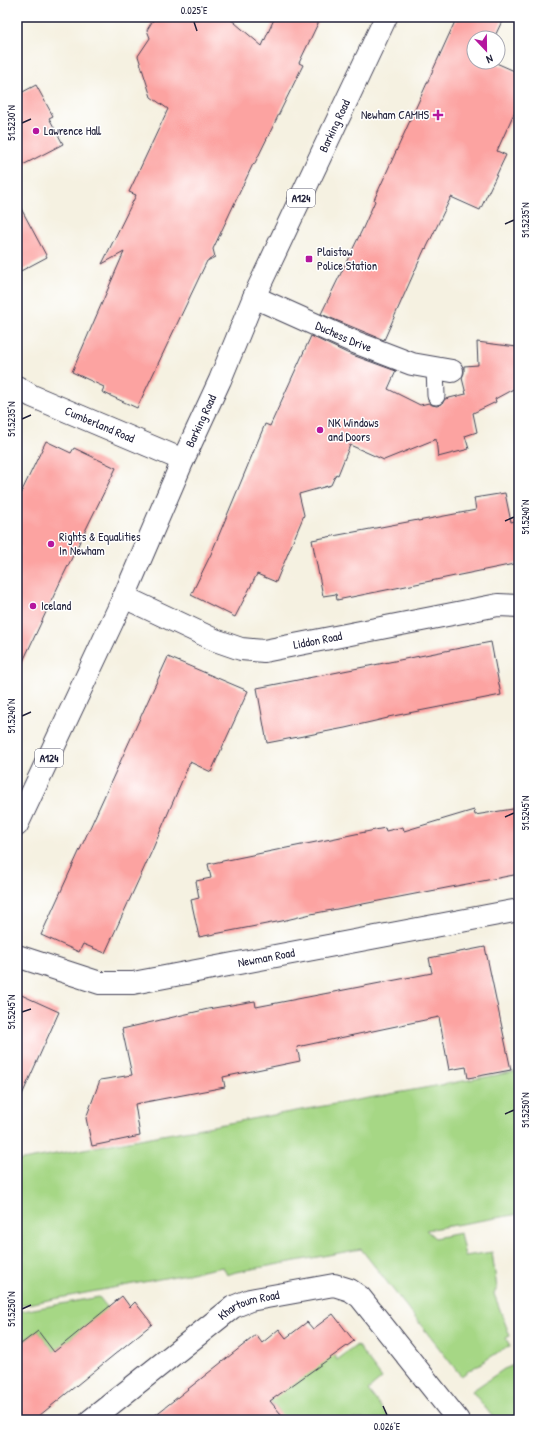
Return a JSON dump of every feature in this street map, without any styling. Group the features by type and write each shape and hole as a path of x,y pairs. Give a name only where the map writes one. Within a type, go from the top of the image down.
{"street":[{"name":"Barking Road","path":"17,825 124,597 183,460 220,380 254,297 386,17"},
{"name":"Duchess Drive","path":"254,297 352,342 412,364 443,370"},
{"name":"Cumberland Road","path":"17,387 32,396 183,460"},
{"name":"Liddon Road","path":"124,597 215,640 241,649 264,650 498,605 519,606"},
{"name":"Newman Road","path":"17,956 100,983 133,983 519,910"},
{"name":"Khartoum Road","path":"91,1420 233,1307 250,1300 334,1285 350,1290 360,1297 458,1420"}],"lane":[{"name":"Duchess Drive","path":"436,396 443,370"}],"green space":[{"path":"519,1071 519,1214 426,1230 435,1238 460,1233 465,1256 492,1252 497,1288 494,1294 510,1336 506,1338 510,1347 503,1349 461,1376 361,1249 236,1272 227,1275 223,1267 17,1306 17,1161"},
{"path":"99,1297 108,1308 54,1352 38,1331 19,1345 17,1355 17,1312"},
{"path":"357,1345 382,1378 368,1390 390,1419 270,1420 279,1412 256,1382 333,1354 337,1360"},
{"path":"519,1363 519,1420 495,1420 472,1391 504,1369"}],"building":[{"path":"155,17 228,17 262,46 275,17 321,17 299,63 303,65 254,165 253,164 213,249 215,257 207,261 137,408 102,392 104,387 72,372 124,252 102,264 136,195 129,192 168,109 151,97 138,56 150,38 147,30"},
{"path":"457,17 504,17 498,30 466,30 466,70 506,70 506,67 519,73 519,102 497,151 506,155 480,210 451,197 426,249 425,248 384,340 321,314 363,228 375,201 374,200"},
{"name":"Lawrence Hall","path":"36,85 53,116 49,118 63,144 17,168 17,95"},
{"path":"17,201 47,257 17,273"},
{"path":"311,336 347,353 396,371 388,389 420,405 429,403 437,406 442,404 445,399 466,394 462,378 464,366 478,365 477,342 517,347 519,358 519,386 495,399 496,402 473,413 477,432 465,436 469,449 438,457 436,439 384,460 350,445 338,475 336,474 331,485 299,494 304,515 276,582 257,574 235,617 191,595 211,554 265,424 270,426"},
{"path":"46,441 71,453 74,448 116,468 17,674 17,501"},
{"path":"505,493 511,522 519,520 519,563 337,600 336,594 323,596 312,540 476,510 474,498"},
{"path":"491,642 501,695 267,743 257,688"},
{"path":"168,657 248,691 211,772 190,762 151,853 105,953 83,944 79,952 41,935"},
{"path":"519,808 519,874 199,937 191,900 199,898 196,881 211,878 208,864 385,828 386,831 403,827 404,831 474,810 475,815"},
{"path":"485,947 511,1070 468,1078 466,1067 449,1070 439,1017 297,1047 300,1061 223,1077 225,1087 135,1104 140,1136 92,1146 86,1118 100,1080 132,1075 122,1029 208,1009 255,1001 256,1007 432,973 429,958"},
{"path":"17,993 59,1012 17,1106"},
{"path":"122,1296 130,1307 135,1302 152,1324 34,1420 17,1420 17,1347 38,1331 54,1352"},
{"path":"333,1314 354,1341 270,1401 286,1420 149,1420 256,1335 262,1343 279,1329 286,1338 307,1322 313,1329"}],"place":[{"name":"Newham CAMHS","path":"438,115"},
{"name":"Lawrence Hall","path":"36,131"},
{"name":"Plaistow Police Station","path":"309,259"},
{"name":"NK Windows and Doors","path":"320,430"},
{"name":"Rights & Equalities In Newham","path":"51,544"},
{"name":"Iceland","path":"33,606"}]}
